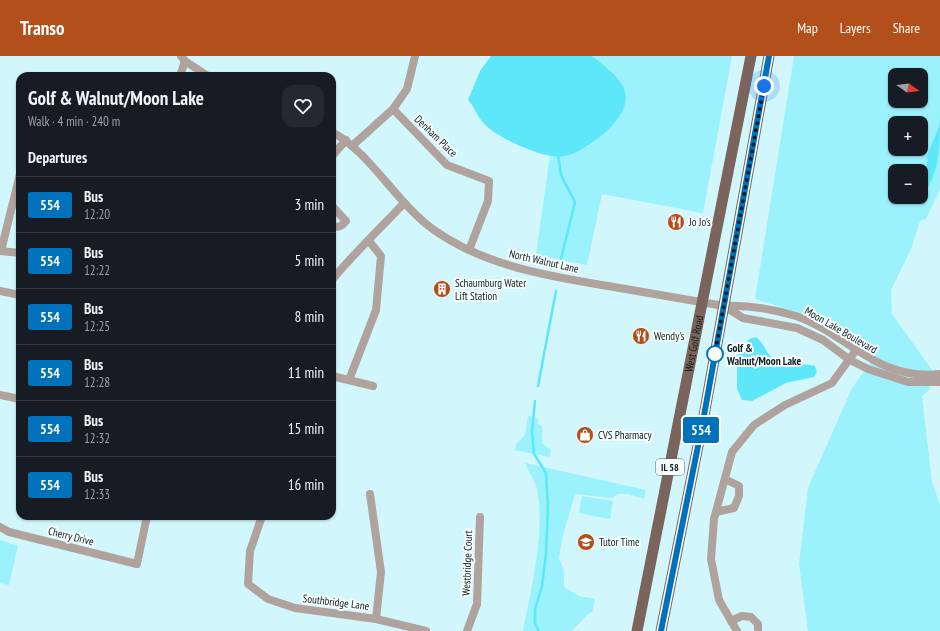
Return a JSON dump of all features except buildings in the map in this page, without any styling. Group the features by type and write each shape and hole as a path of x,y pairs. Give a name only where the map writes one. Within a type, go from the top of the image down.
{"main road":[{"name":"West Golf Road","path":"637,631 751,56"},
{"name":"West Golf Road","path":"661,631 724,306 769,56"}],"street":[{"path":"352,146 393,109 407,89 415,56"},
{"path":"181,72 183,58 202,72"},
{"name":"Denham Place","path":"393,109 447,164 489,181 488,201 469,250"},
{"name":"North Walnut Lane","path":"336,134 346,140 404,203 434,230 469,250 512,267 579,281 724,306"},
{"path":"336,151 346,140"},
{"path":"16,189 0,251 16,253"},
{"path":"336,275 348,260 369,241 404,203"},
{"path":"336,210 346,221 343,226 336,227"},
{"path":"349,380 376,310 381,256 369,241"},
{"path":"0,291 16,294"},
{"name":"Moon Lake Boulevard","path":"724,306 746,305 796,316 835,336 878,363 904,373 921,376 940,374"},
{"name":"Moon Lake Boulevard","path":"724,306 743,318 797,328 823,340 850,360 868,369 908,382 940,382"},
{"path":"737,631 719,600 711,559 716,512 732,452 754,425 785,405 832,383 856,350"},
{"path":"336,377 373,386"},
{"path":"0,395 16,398"},
{"path":"716,512 734,508 739,496 738,486 725,479"},
{"path":"370,494 381,572 376,619"},
{"name":"Westbridge Court","path":"467,631 477,604 480,518"},
{"name":"Cherry Drive","path":"0,527 9,532 138,564 146,520"},
{"name":"Southbridge Lane","path":"261,520 250,551 248,584 268,599 295,608 376,619 426,631"},
{"path":"731,621 742,616 751,617 758,624 758,631"}],"shaded area":[{"path":"491,56 592,56 620,81 625,91 626,101 615,122 596,140 585,147 575,153 563,157 542,154 507,140 492,131 479,118 468,100 480,71"},
{"path":"592,56 732,56 703,213 602,194 587,265 536,255 550,155 565,157 592,144 616,121 624,105 626,92 608,69"},
{"path":"794,56 940,56 940,189 926,219 920,221 911,249 891,290 892,314 932,370 930,389 922,396 932,482 940,505 940,631 808,631 799,564 808,488 852,388 875,356 820,319 755,299"},
{"path":"940,117 937,164 935,173 928,186 928,159 926,158 939,127"},
{"path":"756,337 771,357 778,362 783,364 805,364 815,366 817,372 814,377 786,383 752,401 742,400 737,389 737,356 749,339"},
{"path":"528,416 538,419 538,424 542,426 542,443 551,450 550,457 515,450 516,444 525,435"},
{"path":"525,463 646,490 644,499 628,494 618,494 612,498 575,494 562,539 559,558 564,571 564,587 579,596 595,599 592,612 587,615 572,631 523,631 537,558 540,519 536,485"},
{"path":"582,496 613,501 610,519 579,513"},
{"path":"0,540 18,546 9,585 0,583"}],"waterway":[{"path":"558,154 561,175 575,202 561,259"},
{"path":"538,386 556,291"},
{"path":"535,401 532,431 534,454 546,473 548,507 546,553 542,586 535,609 535,624 539,631"}],"bus line":[{"name":"554","path":"661,631 703,421 769,56"}],"place":[{"name":"Jo Jo's","path":"676,222"},
{"name":"Schaumburg Water Lift Station","path":"442,289"},
{"name":"Wendy's","path":"641,336"},
{"name":"Golf & Walnut/Moon Lake","path":"715,354"},
{"name":"CVS Pharmacy","path":"585,435"},
{"name":"Tutor Time","path":"586,542"}],"route":[{"path":"715,354 714,359 764,86"}]}
